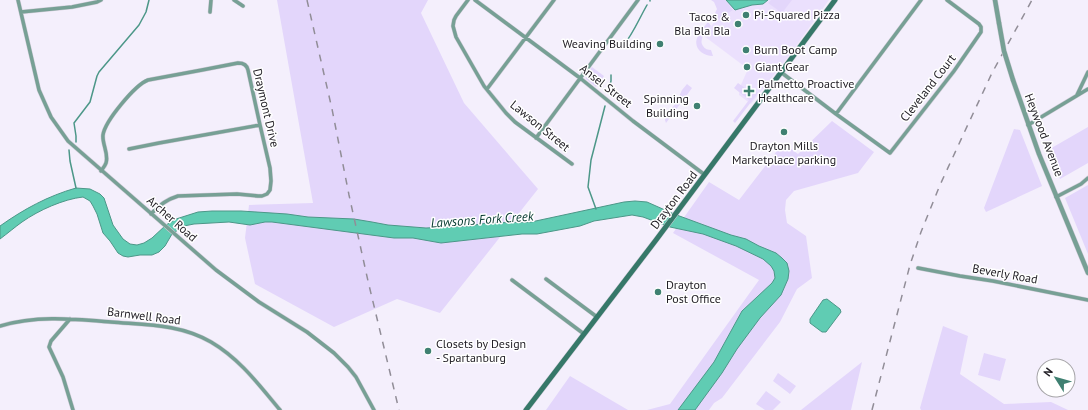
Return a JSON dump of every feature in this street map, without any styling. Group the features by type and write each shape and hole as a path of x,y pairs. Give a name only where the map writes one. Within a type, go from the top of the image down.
{"main road":[{"name":"Drayton Road","path":"526,410 782,73 835,0"}],"street":[{"name":"Archer Road","path":"18,0 39,90 46,108 56,126 68,141 237,287 307,332 334,353 356,377 374,410"},
{"path":"21,12 72,7 101,0"},
{"path":"210,12 211,0"},
{"path":"234,0 242,6"},
{"name":"Lawson Street","path":"468,0 454,20 454,30 456,37 475,72 506,113 520,126 572,164"},
{"name":"Ansel Street","path":"475,0 580,78 693,168 705,175"},
{"path":"487,89 554,0"},
{"path":"536,138 638,0"},
{"path":"782,73 836,114 921,0"},
{"name":"Cleveland Court","path":"836,114 890,153 981,34 982,29 979,24 947,0"},
{"name":"Heywood Avenue","path":"995,0 1004,51 1028,125 1088,273"},
{"name":"Draymont Drive","path":"101,170 106,162 103,136 107,124 136,88 142,83 148,80 238,63 242,63 246,66 271,175 270,188 267,194 262,196 237,194 178,196 171,198 151,214"},
{"path":"1076,96 1088,72"},
{"path":"1028,125 1088,89"},
{"path":"130,149 159,142 260,125"},
{"path":"1056,197 1081,184 1088,178"},
{"name":"Beverly Road","path":"918,268 1088,300"},
{"path":"546,279 597,316"},
{"path":"512,280 584,334"},
{"name":"Barnwell Road","path":"0,326 29,319 70,319 162,326 180,329 198,335 222,348 239,362 280,410"},
{"path":"70,319 49,345 60,368 72,410"}],"shaded area":[{"path":"277,0 428,0 421,13 464,103 538,189 440,313 397,299 334,327 255,284 245,238 249,205 313,203"},
{"path":"711,0 725,0 733,10 719,19 715,13 717,9 714,2"},
{"path":"719,0 829,0 791,53 751,104 739,95 740,87 748,69 704,36 726,6"},
{"path":"726,0 768,0 763,4 752,5 735,10"},
{"path":"771,0 792,0 782,13 768,3"},
{"path":"708,22 711,26 702,38 702,43 706,49 711,50 713,56 702,53 696,44 696,40 701,30"},
{"path":"592,67 604,76 596,87 586,79 585,75"},
{"path":"738,83 745,88 743,92 750,97 756,91 758,93 735,123 733,121 749,100 734,88"},
{"path":"687,84 692,88 666,123 666,116 676,103 682,90"},
{"path":"832,121 874,152 858,173 794,191 786,200 785,210 787,223 806,236 812,278 797,289 780,322 722,398 714,403 709,410 647,410 670,404 759,280 673,233 709,182 739,200 783,143 798,154"},
{"path":"1088,127 1088,163 1060,179 1048,150"},
{"path":"1014,129 1020,130 1042,186 986,212 984,208"},
{"path":"1088,185 1088,254 1065,198"},
{"path":"76,188 90,189 100,194 104,198 113,225 123,239 130,244 137,245 152,238 166,225 176,219 198,212 241,211 287,214 308,217 354,219 388,225 426,228 469,226 487,223 531,222 624,202 647,202 674,214 746,239 776,253 787,263 789,271 788,279 781,295 760,318 695,410 678,410 714,362 742,311 772,283 775,278 774,271 771,266 763,259 736,246 703,234 670,227 643,217 632,215 594,221 580,226 537,234 522,234 441,243 413,238 394,238 272,222 250,225 229,222 184,226 172,234 165,246 159,252 152,255 128,257 118,253 103,233 93,206 90,201 83,197 68,200 44,209 22,222 0,239 0,226 46,199"},
{"path":"827,299 840,309 841,312 826,332 822,332 810,323 810,319 823,300"},
{"path":"943,326 968,336 960,374 1004,404 1051,402 1068,410 921,410 920,408"},
{"path":"984,353 1006,359 1000,381 978,375"},
{"path":"862,362 851,410 801,410 806,406"},
{"path":"778,373 796,386 790,394 773,381"},
{"path":"570,376 628,410 546,410"},
{"path":"766,391 781,402 773,410 765,410 756,404"}],"waterway":[{"path":"76,142 74,123 90,102 99,72 139,25 146,12 149,0"},
{"path":"623,46 647,5"},
{"path":"608,91 611,75"},
{"path":"596,209 588,187 591,160 605,106"},
{"path":"69,150 76,188"}],"railway":[{"path":"307,0 332,109 368,281 399,410"},
{"path":"872,410 910,265 921,232 940,185 992,73 1032,0"}],"place":[{"name":"Pi-Squared Pizza","path":"746,15"},
{"name":"Tacos & Bla Bla Bla","path":"738,24"},
{"name":"Weaving Building","path":"660,44"},
{"name":"Burn Boot Camp","path":"746,50"},
{"name":"Giant Gear","path":"747,67"},
{"name":"Palmetto Proactive Healthcare","path":"749,91"},
{"name":"Spinning Building","path":"697,106"},
{"name":"Drayton Mills Marketplace parking","path":"784,132"},
{"name":"Drayton Post Office","path":"658,292"},
{"name":"Closets by Design - Spartanburg","path":"428,351"}],"water label":[{"name":"Lawsons Fork Creek","path":"482,219"}]}
